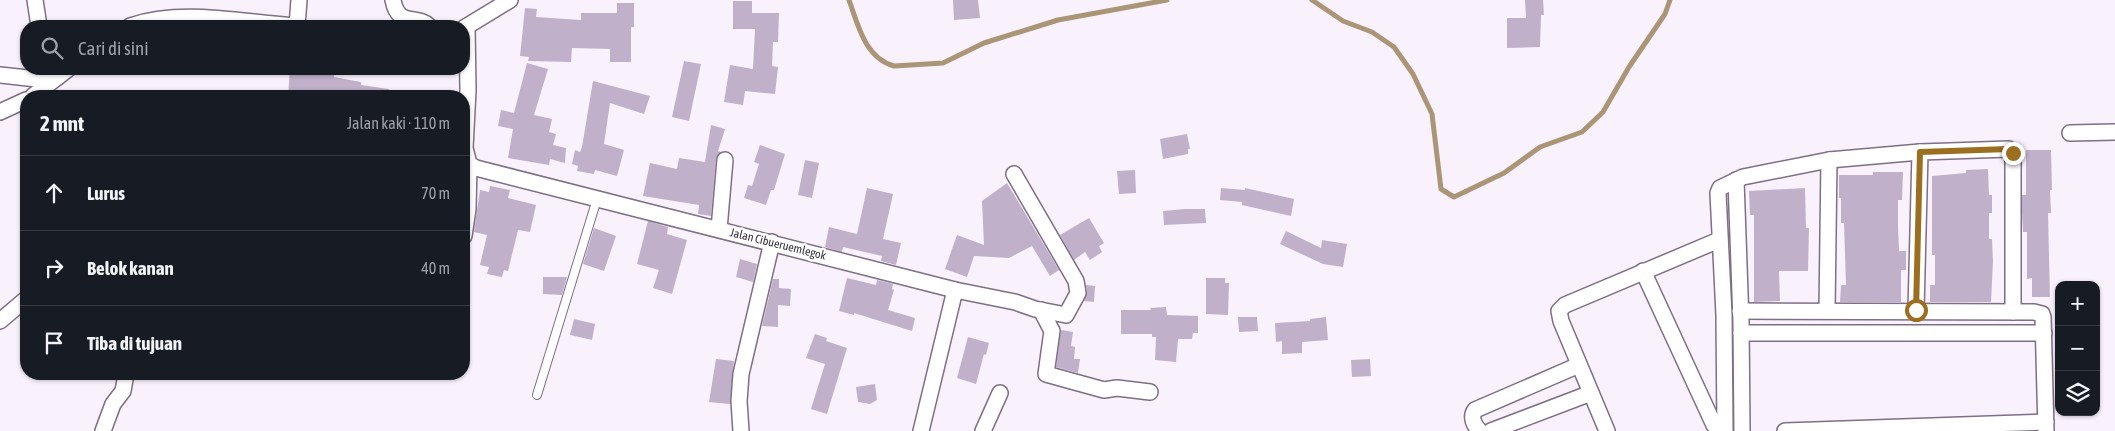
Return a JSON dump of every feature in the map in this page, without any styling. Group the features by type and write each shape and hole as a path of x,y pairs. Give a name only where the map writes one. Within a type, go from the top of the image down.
{"street":[{"path":"36,0 38,20"},
{"path":"297,20 299,0"},
{"path":"393,0 398,14 409,20"},
{"path":"470,24 510,0"},
{"path":"158,20 184,18 222,20"},
{"path":"0,75 20,74"},
{"path":"38,90 52,75"},
{"path":"467,75 468,90"},
{"path":"0,112 20,103"},
{"path":"2070,134 2115,132"},
{"path":"1725,431 1724,315 1718,192 1720,188 1743,177 1829,160 1920,152 2009,149 2012,151 2013,312"},
{"path":"1916,310 1920,152"},
{"path":"719,229 725,160"},
{"path":"1827,310 1829,160"},
{"name":"Jalan Cibueruemlegok","path":"470,165 955,290 1066,315 1078,293 1076,281 1014,174"},
{"path":"1736,180 1742,431"},
{"path":"1607,431 1558,314 1561,308 1643,271 1719,240"},
{"path":"741,431 739,401 741,374 772,242"},
{"path":"1643,271 1714,425 1720,431"},
{"path":"921,431 955,290"},
{"path":"0,321 20,304"},
{"path":"1041,310 1052,331 1046,374 1104,390 1117,388 1150,392"},
{"path":"1740,311 1916,310 2042,314 2046,426 1785,431"},
{"path":"1741,333 2044,333"},
{"path":"1480,431 1474,422 1473,412 1475,410 1579,365"},
{"path":"104,431 113,404 123,390 125,380"},
{"path":"983,431 1000,393"},
{"path":"1491,431 1591,393"}],"lane":[{"path":"537,395 597,199"}],"building":[{"path":"953,0 978,0 980,18 954,20"},
{"path":"1525,0 1543,0 1544,15 1541,15 1540,47 1507,48 1507,18 1526,18"},
{"path":"733,1 752,1 752,13 779,13 778,42 773,42 772,66 778,67 775,94 745,91 743,105 724,102 730,65 753,69 755,29 733,29"},
{"path":"617,3 634,3 634,27 631,27 631,62 610,62 610,49 572,48 571,62 528,61 529,57 520,56 525,8 537,9 536,17 581,20 581,13 617,13"},
{"path":"684,61 701,64 689,121 672,117"},
{"path":"527,63 548,69 534,115 552,119 549,132 556,134 553,145 566,148 565,163 550,159 549,165 508,158 513,129 498,126 501,110 514,113"},
{"path":"290,75 334,75 334,77 361,82 361,85 389,89 389,90 288,90"},
{"path":"593,81 650,96 644,114 610,103 604,144 624,150 617,176 595,170 594,174 577,171 578,166 572,164 575,150 580,152 582,147"},
{"path":"711,125 725,129 718,151 721,152 716,159 711,216 698,214 699,205 643,196 650,163 677,169 679,158 705,162"},
{"path":"1187,134 1190,149 1188,149 1188,154 1163,159 1160,139"},
{"path":"760,145 785,154 774,190 771,190 766,205 744,198 748,185 752,186 759,164 754,162"},
{"path":"2026,150 2051,150 2051,213 2048,213 2050,297 2032,297 2032,278 2027,279 2027,232 2023,232 2022,213 2022,195 2026,195"},
{"path":"805,160 819,163 812,198 798,195"},
{"path":"1988,169 1989,195 1992,195 1992,213 1989,213 1989,239 1992,239 1993,261 1991,302 1930,302 1930,285 1935,285 1935,255 1932,255 1932,176 1966,173 1966,170"},
{"path":"1135,170 1136,193 1119,194 1117,171"},
{"path":"1873,172 1903,172 1902,200 1898,200 1899,251 1906,251 1906,270 1901,270 1901,302 1840,302 1841,285 1846,285 1844,223 1841,223 1839,175 1873,175"},
{"path":"1007,183 1059,270 1050,276 1032,246 1009,258 974,256 967,277 945,269 957,235 984,245 982,201"},
{"path":"490,186 510,190 508,198 536,205 530,232 518,230 508,271 504,270 502,277 487,274 489,267 480,265 487,235 474,232 480,190 489,192"},
{"path":"867,188 893,194 883,239 901,243 896,265 881,261 882,256 843,247 842,252 825,247 829,227 857,234"},
{"path":"1221,188 1245,190 1245,188 1294,199 1291,216 1242,205 1242,202 1220,200"},
{"path":"1805,188 1806,228 1809,228 1808,271 1779,271 1780,301 1754,302 1754,215 1750,215 1749,191"},
{"path":"1205,209 1206,223 1164,225 1163,211"},
{"path":"1089,218 1104,243 1099,246 1102,252 1090,260 1085,252 1074,260 1060,235"},
{"path":"648,221 668,227 667,234 687,240 672,294 653,288 659,270 637,264"},
{"path":"594,228 616,236 604,271 583,264"},
{"path":"1286,231 1321,248 1322,240 1347,244 1343,267 1323,264 1280,244"},
{"path":"740,259 757,264 753,282 736,277"},
{"path":"543,277 567,277 562,295 543,294"},
{"path":"847,278 876,285 877,280 893,284 892,289 894,290 888,310 915,318 912,331 854,313 854,315 839,311"},
{"path":"1206,278 1225,278 1225,283 1229,283 1228,315 1206,314"},
{"path":"773,279 779,279 779,288 791,289 790,306 778,305 778,327 762,326"},
{"path":"1086,285 1095,286 1094,302 1084,301 1087,292"},
{"path":"1166,307 1167,315 1198,316 1198,333 1193,333 1192,339 1178,339 1176,362 1155,360 1156,337 1152,337 1152,334 1121,334 1121,310 1151,310 1150,308"},
{"path":"1238,317 1257,317 1258,331 1239,332"},
{"path":"1326,317 1328,340 1302,342 1302,353 1282,354 1282,341 1276,342 1275,323 1310,321 1310,319"},
{"path":"574,319 595,324 592,340 570,335"},
{"path":"1061,330 1073,332 1071,346 1075,347 1074,359 1080,359 1078,373 1056,367"},
{"path":"815,334 827,338 826,341 847,348 827,414 811,409 825,364 806,358"},
{"path":"968,337 989,343 976,384 957,378"},
{"path":"716,359 734,361 730,404 709,402"},
{"path":"1370,359 1371,376 1352,377 1351,360"},
{"path":"875,384 877,400 870,404 858,402 856,387"}],"waterway":[{"path":"849,0 869,48 884,62 894,66 943,63 984,43 1058,20 1167,0"},
{"path":"1312,0 1343,21 1372,32 1394,47 1413,74 1432,114 1441,189 1454,197 1504,173 1540,147 1582,132 1603,112 1629,67 1665,14 1670,0"}],"route":[{"path":"1916,310 1920,152 2009,149 2013,153"}]}
